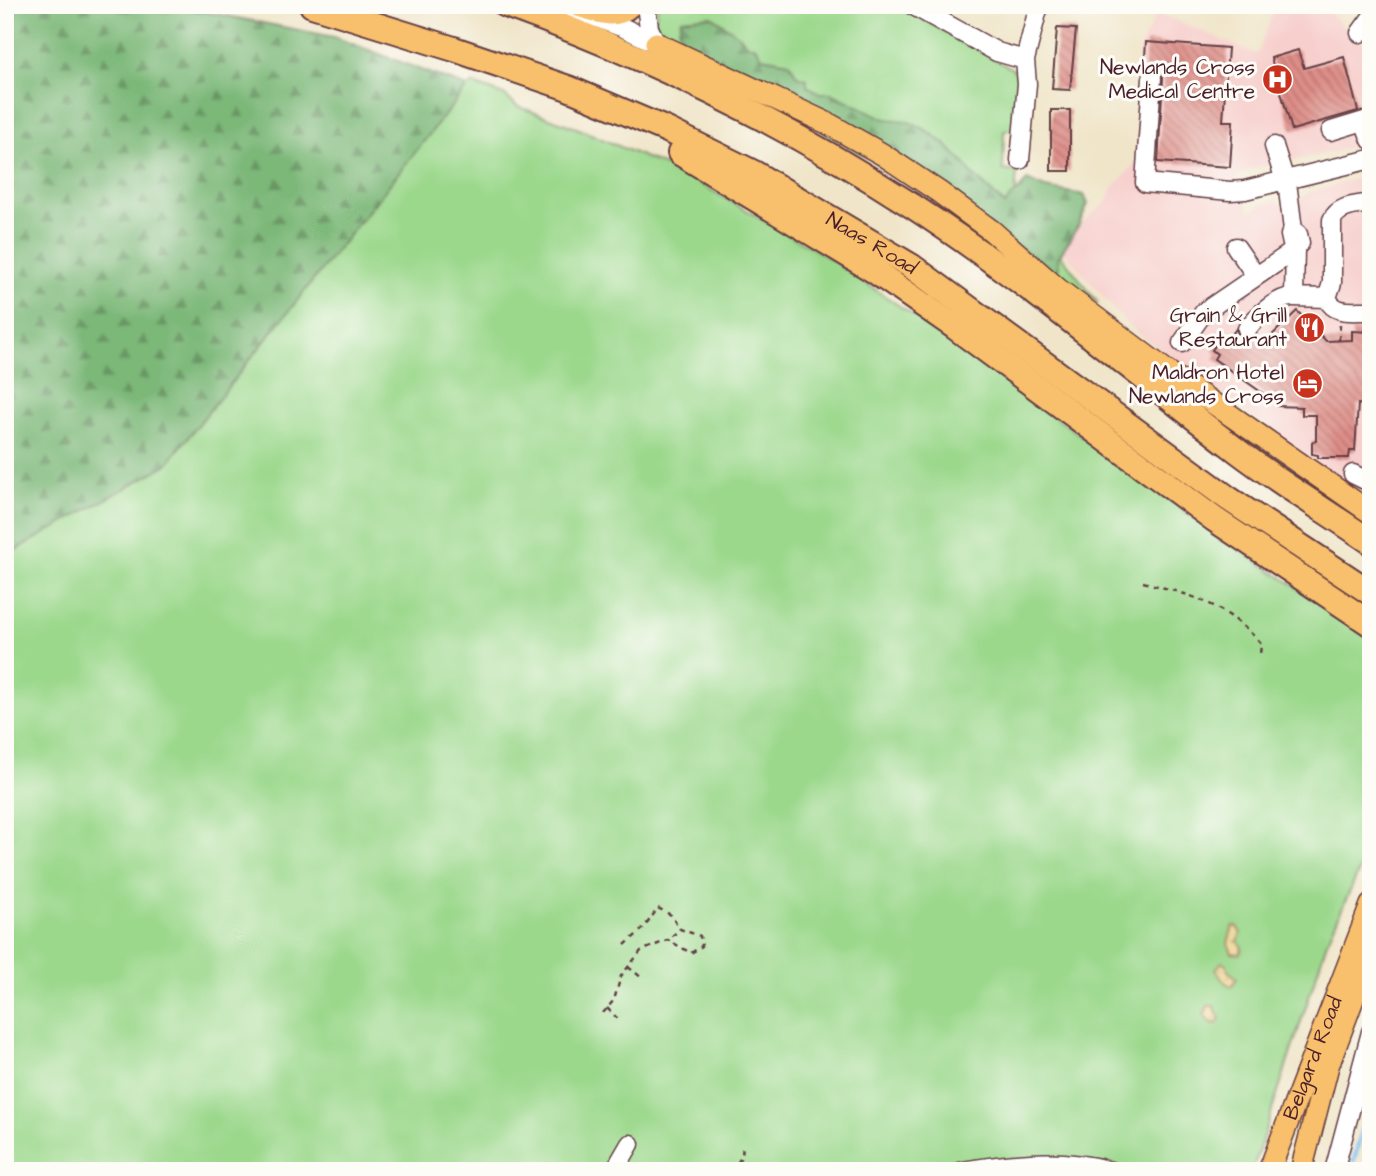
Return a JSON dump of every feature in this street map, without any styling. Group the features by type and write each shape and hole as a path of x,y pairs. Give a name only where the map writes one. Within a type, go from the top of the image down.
{"highway":[{"name":"Naas Road","path":"312,5 454,48 568,88 667,130 754,173 900,259 1229,499 1371,593"},
{"path":"506,5 577,32 716,93 821,149 915,207 1015,277 1238,452 1371,542"},
{"path":"580,5 612,14 629,5"},
{"path":"577,32 650,54 814,129 916,189 1058,289"},
{"path":"568,88 603,113 685,156 873,270 955,327 1214,519 1371,624"}],"main road":[{"path":"656,43 795,107 882,155 939,192 992,231 1058,289 1164,369 1371,513"},
{"name":"Belgard Road","path":"1269,1171 1371,905"},
{"name":"Belgard Road","path":"1301,1171 1318,1101 1371,951"},
{"name":"Belgard Road","path":"1287,1171 1305,1118 1318,1101"}],"street":[{"path":"561,5 656,43"},
{"path":"646,5 649,28 656,43"},
{"path":"912,5 997,52 1025,60"},
{"path":"1020,160 1027,84 1025,60 1039,5"},
{"path":"1152,78 1145,183 1230,191 1286,181 1371,159"},
{"path":"1331,131 1364,121 1371,140"},
{"path":"1275,146 1286,181 1295,243 1294,298"},
{"path":"1371,203 1341,208 1332,220 1332,284 1327,298 1330,305 1340,312 1371,311"},
{"path":"1182,343 1204,312 1256,276 1295,243"},
{"path":"1236,247 1256,276"},
{"path":"1247,329 1255,318 1287,297 1327,298"},
{"path":"1353,474 1371,483"},
{"path":"1335,1171 1371,1032"},
{"path":"609,1171 616,1168 630,1144"},
{"path":"962,1171 1023,1163 1063,1163 1111,1171"}],"path":[{"path":"1143,582 1196,596 1224,611 1261,643 1260,655"},
{"path":"625,945 644,928 658,908 671,915 680,929 700,936 702,946 691,953 668,940"},
{"path":"603,1013 614,1000 621,976 641,951 668,940 680,929"},
{"path":"628,967 641,977"},
{"path":"607,1008 618,1019"},
{"path":"733,1171 742,1154 743,1145"}],"shaded area":[{"path":"1276,5 1322,5 1357,41 1368,40 1366,34 1371,28 1371,141 1251,169 1236,178 1250,212 1262,204 1276,201 1284,206 1299,201 1308,192 1371,175 1371,499 1332,475 1143,337 1125,322 1065,253 1064,245 1078,226 1108,201 1111,190 1137,161 1139,50 1157,13 1257,54"}],"green space":[{"path":"5,5 162,5 207,12 334,37 467,87 166,465 5,556"},
{"path":"658,5 897,5 1014,70 1020,83 1019,128 1004,131 1003,170 1017,172 1015,196 1098,303 1038,263 1000,233 666,43 655,20"},
{"path":"712,16 741,37 746,44 755,46 762,57 789,62 797,76 807,79 807,86 820,93 831,93 885,119 906,121 923,128 944,143 1005,205 1027,180 1045,188 1084,195 1088,204 1058,258 1059,268 1053,271 715,58 685,44 679,30 681,19"},
{"path":"473,84 504,95 517,106 579,129 683,174 821,253 944,336 1218,535 1346,620 1371,641 1371,844 1327,942 1252,1171 5,1171 5,556 166,465 467,87"}],"sand":[{"path":"1233,926 1237,926 1241,934 1238,942 1242,948 1240,954 1232,953 1228,943"},
{"path":"1222,962 1237,978 1232,986 1218,974 1216,969"},
{"path":"1208,1006 1214,1006 1220,1019 1216,1024 1210,1022 1204,1014"}],"building":[{"path":"1057,28 1076,29 1070,90 1052,89"},
{"path":"1146,42 1228,48 1223,121 1233,121 1230,167 1158,162 1163,78 1158,68 1144,70"},
{"path":"1298,50 1304,68 1344,57 1358,111 1292,130 1271,58"},
{"path":"1051,110 1070,110 1070,171 1051,171"},
{"name":"Maldron Hotel Newlands Cross","path":"1297,311 1326,341 1352,340 1352,331 1371,332 1368,405 1358,404 1355,451 1350,451 1349,458 1318,458 1318,455 1312,454 1312,442 1316,441 1316,415 1302,415 1302,407 1277,406 1214,359 1217,354 1212,350 1222,335 1228,339 1236,329 1240,338 1254,338 1263,344"}],"waterway":[{"path":"1351,1171 1371,1099"}],"place":[{"name":"Newlands Cross Medical Centre","path":"1278,79"},
{"name":"Grain & Grill Restaurant","path":"1310,327"},
{"name":"Maldron Hotel Newlands Cross","path":"1307,384"}]}
